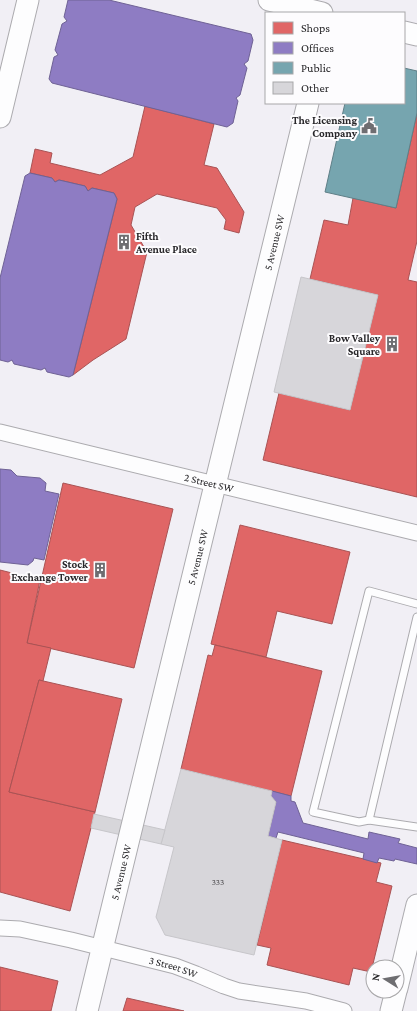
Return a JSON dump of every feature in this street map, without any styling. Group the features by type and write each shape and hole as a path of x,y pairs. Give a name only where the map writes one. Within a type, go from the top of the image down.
{"main road":[{"path":"0,117 28,0"},
{"path":"269,0 318,12"},
{"path":"330,12 333,0"},
{"path":"405,32 417,35"},
{"name":"5 Avenue SW","path":"87,1011 308,104"},
{"path":"404,959 417,905"},
{"path":"391,1011 394,999"}],"street":[{"name":"2 Street SW","path":"0,432 417,533"},
{"name":"3 Street SW","path":"0,928 20,929 175,966 239,991 306,1001 344,1011"}],"lane":[{"path":"417,604 369,591 313,812 359,822 369,820 417,827"},
{"path":"369,820 417,617"}],"building: Shops":[{"name":"Fifth Avenue Place","path":"145,106 214,124 204,165 217,168 244,212 239,233 224,229 226,220 217,208 157,194 135,207 131,225 147,252 126,339 73,375 117,199 114,193 92,188 88,191 85,186 59,180 55,182 52,178 30,173 35,149 52,153 50,163 100,175 133,157"},
{"name":"Bow Valley Square","path":"417,113 417,241 408,280 417,282 417,497 263,460 279,393 350,410 378,295 310,279 324,220 348,225 353,198 396,208"},
{"name":"Stock Exchange Tower","path":"63,483 173,509 134,668 27,643"},
{"path":"240,525 350,552 332,624 277,611 266,657 211,644"},
{"path":"0,570 40,580 27,643 51,648 43,681 39,680 9,792 95,812 70,911 0,892"},
{"path":"215,645 322,671 291,796 181,769 208,655 212,656"},
{"path":"39,680 122,699 95,812 9,792"},
{"path":"282,840 381,863 376,882 392,886 374,959 365,959 365,971 353,968 349,985 267,965 271,948 257,945"},
{"path":"0,967 58,981 51,1011 0,1011"},
{"path":"127,998 184,1011 123,1011"}],"building: Offices":[{"path":"68,0 109,0 251,34 253,40 248,61 244,64 247,68 240,95 236,98 238,101 233,123 227,127 52,83 49,79 54,57 58,55 55,50 62,24 67,21 64,17"},
{"path":"30,173 52,178 55,182 59,180 85,186 88,191 92,188 114,193 117,199 73,375 69,377 47,372 45,368 41,370 14,364 12,360 8,362 0,360 0,278 25,176"},
{"path":"0,469 11,470 17,476 40,478 46,483 45,491 59,494 44,560 34,558 28,565 0,562"},
{"path":"272,791 291,796 291,801 295,802 303,823 368,839 369,832 400,839 398,843 417,848 417,864 395,859 394,861 379,858 377,863 363,859 364,853 278,832 276,838 268,836 276,802 271,796"}],"building: Public":[{"path":"405,68 417,71 417,113 396,208 325,192 345,104 405,104"}],"building: Other":[{"path":"301,277 378,295 350,410 274,392"},
{"path":"181,769 272,791 271,796 276,802 268,836 282,840 254,955 165,935 156,917 174,847 161,844"},
{"path":"94,814 165,830 161,844 91,828"}],"place":[{"name":"The Licensing Company","path":"369,126"},
{"name":"Fifth Avenue Place","path":"124,242"},
{"name":"Bow Valley Square","path":"392,344"},
{"name":"Stock Exchange Tower","path":"100,570"}]}
